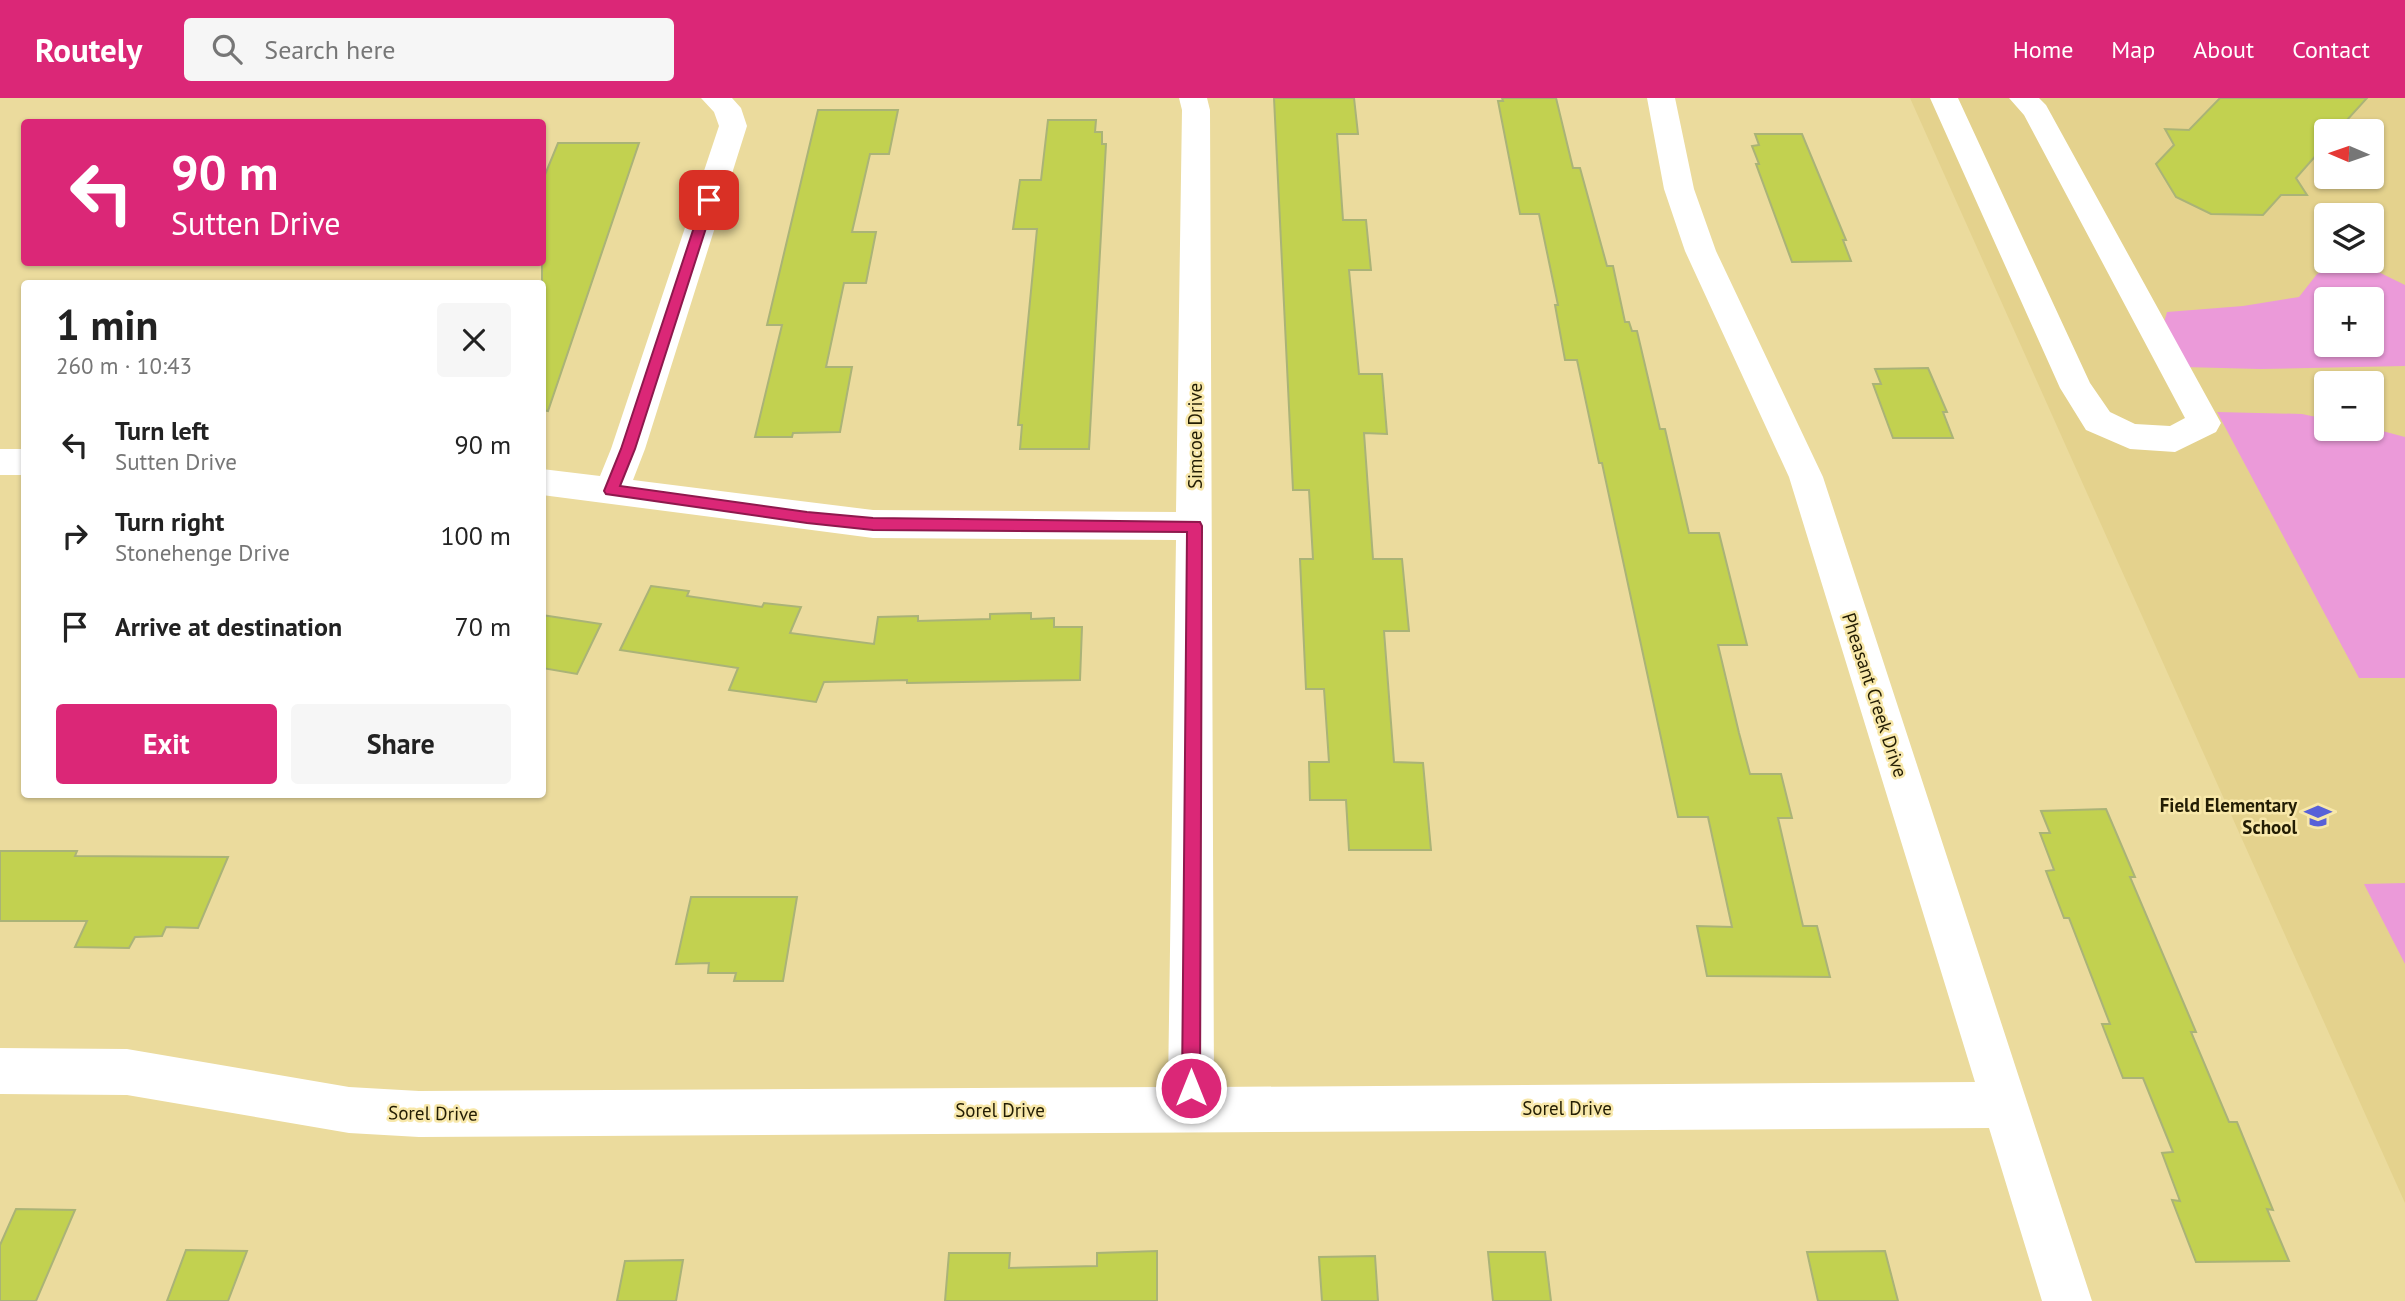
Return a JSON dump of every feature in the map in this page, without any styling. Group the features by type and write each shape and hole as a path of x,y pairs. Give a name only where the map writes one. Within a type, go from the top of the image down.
{"street":[{"name":"Simcoe Drive","path":"1191,1110 1196,110 1193,98"},
{"name":"Pheasant Creek Drive","path":"1661,98 1686,215 1703,260 1777,411 1806,477 2067,1301"},
{"path":"1944,98 2076,388 2098,421 2130,436 2175,439 2204,423 2036,111 2023,98"},
{"path":"611,491 628,449 733,126 729,105"},
{"path":"0,462 21,462"},
{"path":"546,483 807,518 873,524 1195,526"},
{"name":"Sorel Drive","path":"0,1071 127,1072 349,1110 419,1114 2004,1105"}],"shaded area":[{"name":"Field Elementary School","path":"1910,98 2405,98 2405,1203"},
{"path":"2319,273 2380,273 2405,285 2405,366 2260,369 2183,367 2158,342 2167,312 2243,306 2299,297"},
{"path":"2217,412 2314,416 2314,441 2384,441 2384,431 2405,437 2405,678 2359,678"},
{"path":"2405,883 2405,964 2364,884"}],"building":[{"path":"1274,98 1354,98 1358,134 1337,134 1343,220 1366,220 1371,270 1349,270 1359,374 1382,374 1387,434 1364,433 1373,559 1402,559 1409,631 1384,631 1394,762 1423,763 1431,850 1349,850 1346,800 1310,800 1309,762 1329,762 1324,689 1306,689 1300,559 1313,559 1309,490 1293,490"},
{"path":"1502,98 1556,98 1573,168 1580,168 1607,266 1613,266 1625,322 1629,322 1632,331 1637,331 1660,429 1665,429 1689,533 1719,533 1747,645 1718,645 1739,733 1750,774 1781,774 1792,818 1778,818 1803,926 1817,926 1830,977 1707,976 1697,926 1732,927 1708,817 1678,817 1602,463 1599,463 1577,360 1565,360 1555,305 1558,305 1539,214 1520,214 1498,101 1503,101"},
{"path":"2220,98 2367,98 2348,119 2314,119 2314,158 2296,178 2307,195 2281,195 2263,215 2211,214 2176,197 2156,164 2174,145 2165,129 2189,130"},
{"path":"818,110 898,110 889,154 870,154 852,232 876,232 866,283 844,283 826,367 852,367 840,432 793,433 792,437 755,437 782,325 767,325"},
{"path":"1048,120 1096,120 1095,132 1102,132 1102,144 1106,144 1089,449 1020,449 1022,425 1018,425 1037,229 1013,229 1020,180 1041,180"},
{"path":"1755,134 1802,134 1846,240 1843,240 1851,261 1792,262 1756,164 1759,164 1752,146 1759,145"},
{"path":"558,143 639,143 548,411 546,280 542,280 542,266 546,266 546,172"},
{"path":"1928,368 1947,412 1943,412 1953,438 1893,438 1873,384 1881,384 1875,369"},
{"path":"651,586 689,591 687,596 762,607 764,603 801,607 790,633 874,644 878,617 918,616 918,621 990,619 990,614 1031,613 1031,619 1054,618 1054,627 1082,627 1080,680 824,682 816,702 729,690 738,668 620,650"},
{"path":"546,616 601,624 577,674 546,669"},
{"path":"2106,809 2135,877 2130,877 2196,1032 2191,1032 2229,1122 2237,1122 2273,1210 2267,1209 2289,1261 2196,1262 2172,1200 2180,1201 2162,1153 2173,1152 2143,1078 2123,1078 2102,1024 2110,1024 2069,918 2064,918 2046,871 2054,870 2040,833 2050,833 2041,811"},
{"path":"0,851 77,851 75,856 228,857 198,928 166,927 162,936 135,937 129,948 75,947 87,921 0,921"},
{"path":"691,897 797,897 783,981 734,981 736,973 708,973 709,963 676,964"},
{"path":"16,1209 75,1210 36,1301 0,1301 0,1245"},
{"path":"186,1250 247,1251 228,1301 167,1301"},
{"path":"1157,1251 1157,1301 945,1301 949,1253 1010,1253 1009,1268 1097,1266 1097,1253"},
{"path":"1885,1251 1898,1301 1818,1301 1807,1252"},
{"path":"1488,1252 1545,1252 1551,1301 1493,1301"},
{"path":"1375,1256 1378,1301 1322,1301 1319,1257"},
{"path":"683,1260 676,1301 617,1301 625,1261"}],"place":[{"name":"Field Elementary School","path":"2318,816"}],"route":[{"path":"709,200 628,449 611,491 807,518 873,524 1195,526 1191,1088"}]}
